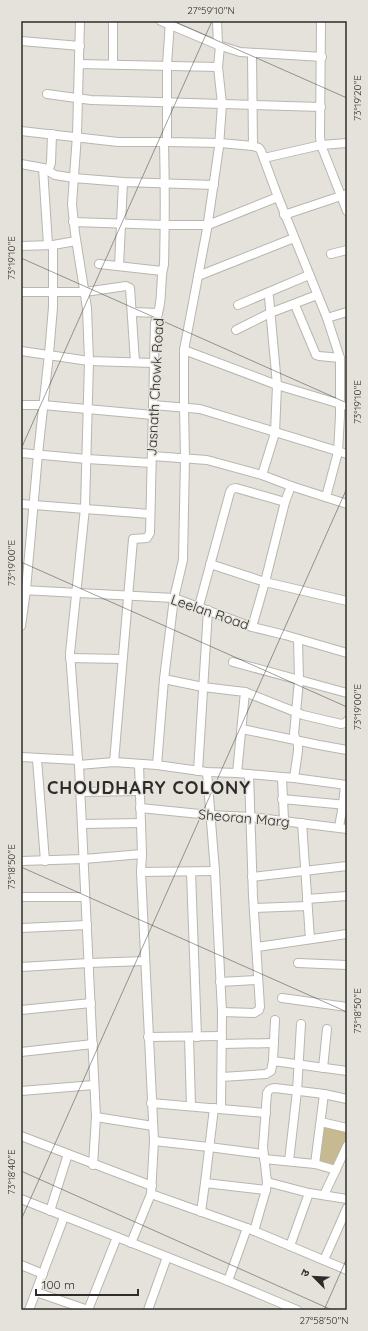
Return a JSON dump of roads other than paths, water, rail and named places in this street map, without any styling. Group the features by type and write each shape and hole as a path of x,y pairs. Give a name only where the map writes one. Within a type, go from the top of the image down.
{"street":[{"path":"80,21 78,98 72,204 73,222 85,292 89,330 89,361 85,508 70,658 81,792 93,1044 96,1117 93,1164"},
{"path":"113,21 113,64"},
{"path":"161,21 170,23 219,45 240,52 322,57"},
{"path":"157,765 164,679 174,598 183,560 185,458 184,350 208,225 220,143 222,104 218,67 219,45 217,21"},
{"path":"321,21 321,145 344,195 347,211"},
{"path":"170,23 167,65 167,142 220,143 259,148 284,215 327,318 340,358 343,404 340,416 338,452 326,497"},
{"path":"21,41 80,46"},
{"path":"252,53 252,146"},
{"path":"79,64 218,67"},
{"path":"47,94 91,100 321,107"},
{"name":"Jasnath Chowk Road","path":"21,131 118,142 164,142 164,265 162,271 162,290 155,323 150,532 149,536 144,540 133,540 114,762"},
{"path":"21,626 23,590 53,307 45,170 51,163 52,134"},
{"path":"264,158 321,145 347,143"},
{"path":"21,164 45,170 55,175 74,178 123,182 214,185"},
{"path":"120,266 123,182"},
{"path":"284,215 344,195"},
{"path":"73,222 208,225 278,197"},
{"path":"198,276 294,238"},
{"path":"21,246 50,245 76,241"},
{"path":"331,254 347,250"},
{"path":"99,264 162,271"},
{"path":"238,305 309,275"},
{"path":"21,292 85,292 129,287 131,290 136,362"},
{"path":"236,330 270,313 295,305 317,295"},
{"path":"262,475 275,433 277,385 269,297"},
{"path":"295,305 316,355 340,358"},
{"path":"133,312 158,313"},
{"path":"327,318 347,312"},
{"path":"184,350 277,385 343,404"},
{"path":"21,351 89,361 154,363"},
{"path":"153,404 184,407 209,412 347,454"},
{"path":"21,405 43,405 153,415"},
{"path":"21,453 87,459 185,458 207,460 262,475 347,504"},
{"path":"252,627 265,582 284,502 291,486"},
{"path":"199,606 228,496 232,489 236,488 284,502"},
{"path":"21,504 150,514"},
{"path":"210,564 265,582 347,601"},
{"name":"Leelan Road","path":"23,590 174,598 199,606 252,627 347,654"},
{"path":"198,771 208,610"},
{"path":"294,778 298,751 298,745 294,734 299,680 298,639"},
{"path":"70,658 122,659"},
{"path":"233,662 347,693"},
{"path":"164,679 203,687 245,692 296,713 341,724 347,721"},
{"path":"237,773 245,692"},
{"path":"242,729 347,750"},
{"path":"21,758 157,765 207,772 294,778 346,785 343,828"},
{"path":"37,759 45,861"},
{"path":"131,1243 152,1190 154,1142 141,872 142,854 139,764"},
{"path":"201,1212 209,1147 222,1077 222,1012 215,871 207,772"},
{"path":"222,1012 254,1013 257,1012 260,1007 252,877 249,774"},
{"path":"282,778 284,820"},
{"path":"81,792 140,791"},
{"path":"282,799 345,805"},
{"name":"Sheoran Marg","path":"140,808 284,820 343,828"},
{"path":"82,824 141,823"},
{"path":"302,823 310,939"},
{"path":"21,861 84,859 142,854"},
{"path":"252,877 347,866"},
{"path":"141,872 215,871"},
{"path":"191,872 193,1037 191,1106"},
{"path":"254,908 347,896"},
{"path":"21,897 85,897"},
{"path":"21,928 87,925"},
{"path":"257,947 347,934"},
{"path":"21,967 88,963 145,962"},
{"path":"298,963 347,965"},
{"path":"220,982 258,980"},
{"path":"282,998 347,1007"},
{"path":"21,1010 91,1003"},
{"path":"222,1077 268,1073 271,1071 273,1061 275,1020"},
{"path":"289,1161 297,1091 301,1024"},
{"path":"323,1068 327,1029"},
{"path":"148,1038 193,1037 274,1043"},
{"path":"21,1052 93,1044"},
{"path":"273,1061 347,1071"},
{"path":"21,1091 94,1085"},
{"path":"228,1281 266,1186 264,1156 267,1093 271,1088 324,1094 347,1099"},
{"path":"315,1164 324,1094"},
{"path":"151,1103 266,1113"},
{"path":"96,1117 153,1126"},
{"path":"321,1122 347,1128"},
{"path":"21,1136 93,1164 201,1212 250,1229 347,1270"},
{"path":"154,1142 209,1147 315,1164 336,1170"},
{"path":"324,1195 347,1146"},
{"path":"50,1211 68,1154"},
{"path":"205,1182 266,1186 347,1199"},
{"path":"290,1246 309,1193"},
{"path":"21,1199 228,1281 285,1308 297,1310"},
{"path":"324,1260 347,1208"},
{"path":"29,1310 64,1217"},
{"path":"36,1292 88,1310 117,1237"},
{"path":"148,1310 167,1257"},
{"path":"21,1265 43,1274"}],"district":[{"name":"CHOUDHARY COLONY","path":"149,788"}]}
